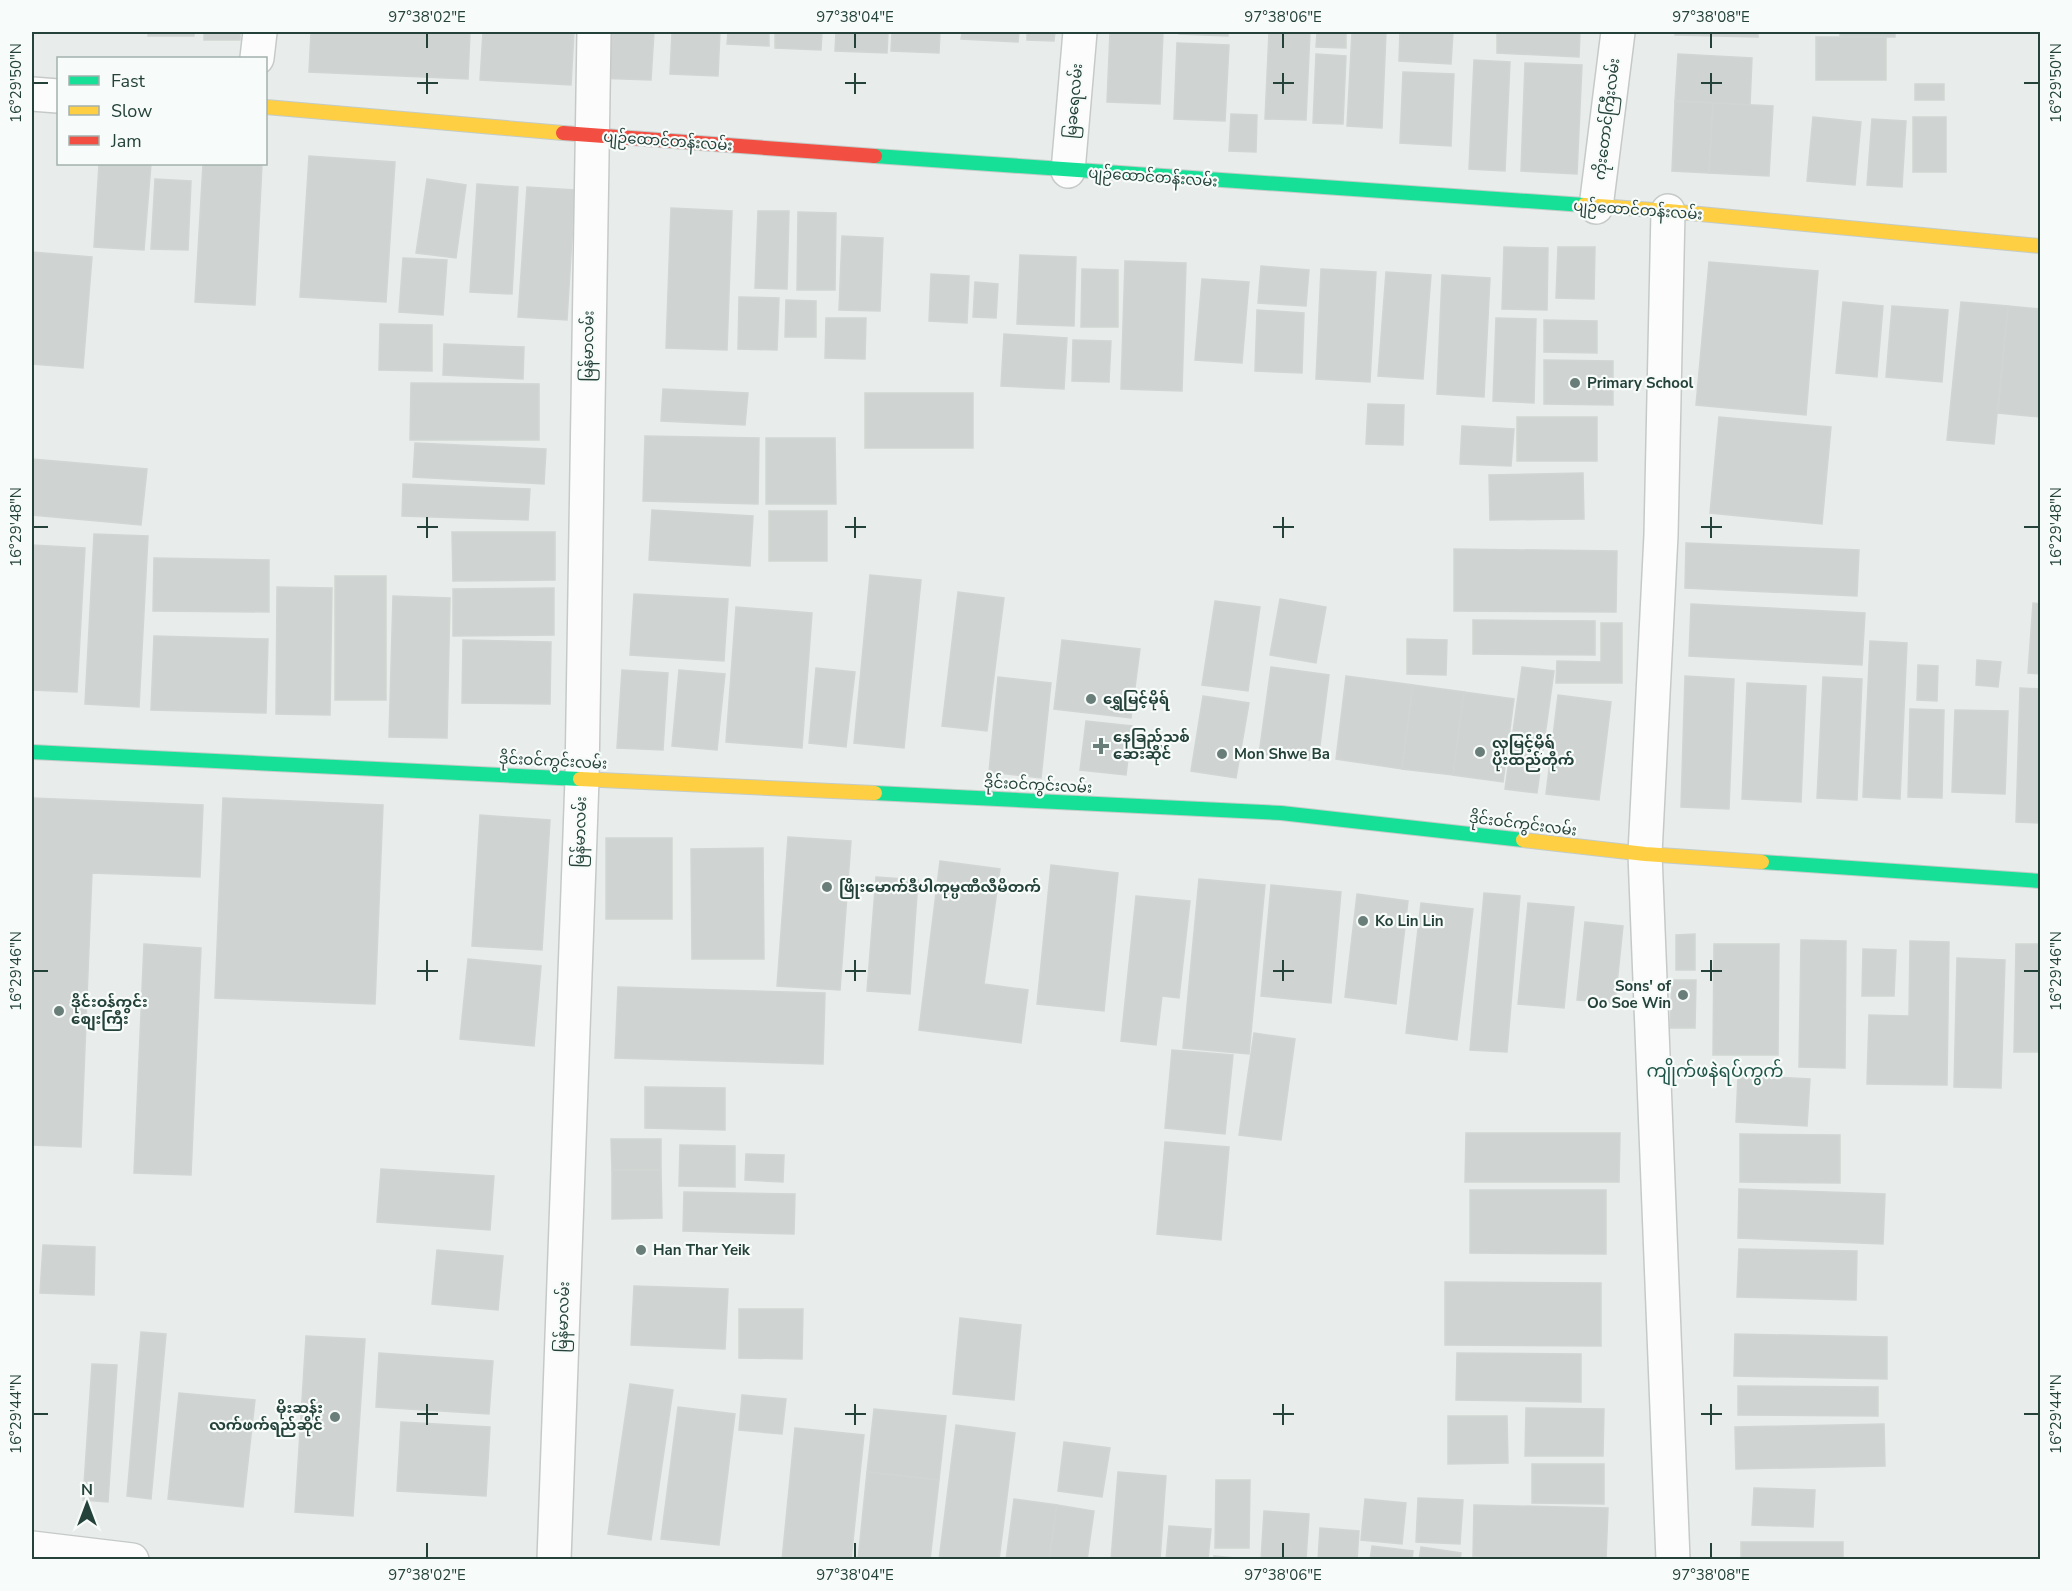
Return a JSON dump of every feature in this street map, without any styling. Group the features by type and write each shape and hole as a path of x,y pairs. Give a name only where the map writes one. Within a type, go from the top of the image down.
{"street":[{"path":"257,57 260,32"},
{"name":"မြန်မာလမ်း","path":"554,1560 582,779 594,32"},
{"name":"မြခရေလမ်း","path":"1068,171 1080,32"},
{"name":"ကိုးတောင်ကြီးလမ်း","path":"1596,207 1618,32"},
{"path":"32,94 57,96"},
{"name":"ပျဉ်ထောင်တန်းလမ်း","path":"267,107 591,135 1068,171 1668,211 2040,246"},
{"path":"1668,211 1661,535 1645,854 1673,1560"},
{"name":"ဒိုင်းဝင်ကွင်းလမ်း","path":"32,752 1281,813 1645,854 2040,881"},
{"path":"32,1548 132,1560"}],"building":[{"path":"148,32 194,32 194,36 148,36"},
{"path":"204,32 240,32 240,40 204,40"},
{"path":"311,32 470,32 468,79 309,72"},
{"path":"483,32 574,32 571,85 480,80"},
{"path":"597,32 654,32 651,80 594,78"},
{"path":"672,32 720,32 718,76 670,74"},
{"path":"728,32 769,32 769,46 727,44"},
{"path":"775,32 822,32 821,50 775,48"},
{"path":"836,32 888,32 887,53 835,51"},
{"path":"892,32 940,32 939,53 891,51"},
{"path":"962,32 1019,32 1018,42 961,39"},
{"path":"1027,32 1055,32 1054,41 1027,40"},
{"path":"1110,32 1163,32 1160,104 1107,102"},
{"path":"1179,32 1228,32 1228,36 1179,34"},
{"path":"1269,32 1310,32 1306,120 1265,119"},
{"path":"1317,32 1346,32 1346,48 1316,47"},
{"path":"1352,32 1386,32 1382,128 1347,126"},
{"path":"1400,32 1453,32 1451,64 1399,61"},
{"path":"1497,32 1580,32 1579,57 1497,53"},
{"path":"1676,32 1758,32 1758,37 1675,35"},
{"path":"1840,32 1895,32 1895,37 1840,37"},
{"path":"1816,37 1886,37 1886,80 1816,80"},
{"path":"1177,43 1229,45 1225,121 1174,119"},
{"path":"1316,54 1346,56 1343,124 1313,123"},
{"path":"1678,54 1752,58 1750,105 1675,101"},
{"path":"1474,60 1510,62 1505,171 1469,169"},
{"path":"1525,63 1582,65 1577,174 1521,171"},
{"path":"1403,72 1454,74 1451,146 1400,143"},
{"path":"1915,84 1944,84 1944,100 1915,100"},
{"path":"1675,101 1713,103 1709,173 1672,171"},
{"path":"1713,103 1773,106 1769,176 1709,173"},
{"path":"1231,114 1257,115 1256,152 1229,151"},
{"path":"1813,117 1861,122 1855,185 1807,181"},
{"path":"1913,117 1946,117 1946,172 1913,172"},
{"path":"1872,119 1906,121 1902,187 1867,185"},
{"path":"309,156 395,162 386,302 300,297"},
{"path":"99,165 151,165 144,250 94,247"},
{"path":"203,165 262,165 255,305 195,302"},
{"path":"155,179 191,181 188,250 151,249"},
{"path":"427,179 466,185 456,258 416,253"},
{"path":"477,184 518,187 512,294 470,292"},
{"path":"527,187 575,190 567,320 518,317"},
{"path":"671,208 732,211 727,350 666,348"},
{"path":"758,211 789,211 787,289 755,288"},
{"path":"798,212 836,213 835,290 797,290"},
{"path":"842,236 883,238 880,311 839,310"},
{"path":"1504,247 1548,248 1547,310 1502,309"},
{"path":"1558,247 1595,247 1594,299 1556,298"},
{"path":"32,252 92,257 83,368 32,364"},
{"path":"1020,255 1076,257 1074,326 1017,324"},
{"path":"403,258 447,260 443,315 399,312"},
{"path":"1125,261 1186,263 1182,391 1121,389"},
{"path":"1709,262 1818,271 1806,415 1696,405"},
{"path":"1261,266 1309,270 1306,306 1258,303"},
{"path":"1082,269 1118,270 1118,327 1081,327"},
{"path":"1321,269 1376,272 1370,382 1316,379"},
{"path":"1386,272 1431,275 1423,379 1378,376"},
{"path":"931,274 969,276 967,323 929,321"},
{"path":"1442,275 1490,278 1484,397 1437,394"},
{"path":"1202,279 1249,282 1242,363 1195,360"},
{"path":"975,282 998,284 996,318 973,317"},
{"path":"739,297 779,298 777,350 738,349"},
{"path":"786,300 816,301 816,337 785,337"},
{"path":"1843,302 1883,306 1877,377 1836,373"},
{"path":"1961,302 2008,306 1994,444 1947,440"},
{"path":"1892,306 1948,310 1942,382 1886,377"},
{"path":"2008,306 2040,309 2040,417 1998,413"},
{"path":"1257,310 1304,313 1302,373 1255,371"},
{"path":"826,318 866,318 865,359 825,358"},
{"path":"1496,318 1536,319 1534,403 1493,401"},
{"path":"1544,320 1597,321 1597,353 1544,352"},
{"path":"380,324 432,325 432,371 379,370"},
{"path":"1004,334 1067,338 1064,389 1001,386"},
{"path":"1073,340 1111,341 1109,382 1072,381"},
{"path":"444,344 524,347 523,379 443,375"},
{"path":"1544,360 1613,361 1613,405 1544,404"},
{"path":"411,383 539,384 539,440 410,440"},
{"path":"663,389 748,393 745,425 661,421"},
{"path":"865,393 973,393 973,448 865,448"},
{"path":"1368,404 1404,405 1403,445 1366,444"},
{"path":"1517,417 1597,417 1597,461 1517,461"},
{"path":"1719,417 1831,427 1822,524 1710,513"},
{"path":"1462,426 1514,429 1511,466 1460,464"},
{"path":"645,436 759,438 758,504 643,501"},
{"path":"766,438 835,438 836,504 766,504"},
{"path":"415,443 546,449 544,484 413,477"},
{"path":"32,459 147,469 141,525 32,515"},
{"path":"1583,473 1584,519 1490,520 1489,475"},
{"path":"403,484 530,489 528,520 402,516"},
{"path":"652,510 753,516 750,566 649,560"},
{"path":"769,511 827,511 827,561 769,561"},
{"path":"452,532 555,532 555,580 453,581"},
{"path":"94,534 148,536 139,707 85,704"},
{"path":"1686,543 1859,550 1857,596 1685,588"},
{"path":"32,545 85,548 77,692 32,690"},
{"path":"1454,549 1617,551 1616,612 1454,611"},
{"path":"154,558 269,560 269,612 153,611"},
{"path":"870,575 921,580 904,748 854,743"},
{"path":"335,576 386,576 386,700 335,700"},
{"path":"277,587 332,588 330,715 276,714"},
{"path":"554,588 554,635 453,636 453,589"},
{"path":"958,592 1004,598 987,731 942,726"},
{"path":"634,594 728,599 724,661 630,655"},
{"path":"393,596 450,598 447,738 389,737"},
{"path":"1280,599 1326,607 1316,663 1270,655"},
{"path":"1215,601 1260,607 1248,691 1202,685"},
{"path":"2033,603 2040,604 2040,674 2028,673"},
{"path":"1691,604 1865,613 1862,665 1689,656"},
{"path":"736,607 812,613 802,748 726,742"},
{"path":"1473,620 1595,621 1595,655 1473,654"},
{"path":"1601,623 1622,623 1622,683 1556,683 1557,661 1601,662"},
{"path":"154,636 268,639 266,713 151,710"},
{"path":"1407,639 1447,640 1446,675 1407,674"},
{"path":"463,640 551,642 550,704 462,703"},
{"path":"1062,640 1140,649 1131,718 1054,709"},
{"path":"1870,641 1907,643 1900,799 1863,797"},
{"path":"1977,660 2001,662 1998,687 1976,685"},
{"path":"1918,665 1938,666 1937,701 1917,700"},
{"path":"1271,667 1329,675 1318,761 1259,754"},
{"path":"1522,667 1554,671 1537,793 1505,789"},
{"path":"816,668 855,672 846,747 809,743"},
{"path":"622,670 668,673 663,750 617,748"},
{"path":"679,670 725,674 717,750 672,746"},
{"path":"1346,676 1413,685 1402,769 1336,759"},
{"path":"1685,676 1734,679 1729,809 1681,807"},
{"path":"998,677 1051,683 1041,778 989,772"},
{"path":"1823,677 1862,679 1857,800 1817,798"},
{"path":"1747,683 1806,686 1801,802 1742,799"},
{"path":"1413,685 1464,692 1453,775 1402,769"},
{"path":"2020,688 2040,689 2040,823 2016,822"},
{"path":"1464,692 1514,699 1503,782 1453,775"},
{"path":"1558,695 1611,702 1599,800 1546,794"},
{"path":"1203,696 1249,703 1236,778 1191,771"},
{"path":"1910,709 1944,710 1942,798 1908,797"},
{"path":"1955,710 2008,711 2005,794 1952,792"},
{"path":"1086,721 1132,726 1126,775 1080,770"},
{"name":"ဒိုင်းဝန်ကွင်း စျေးကြီး","path":"32,798 203,805 200,877 92,873 81,1147 32,1145"},
{"path":"223,798 383,805 375,1004 215,998"},
{"path":"480,815 550,820 542,950 472,946"},
{"path":"788,837 851,841 840,990 777,986"},
{"path":"606,838 672,838 672,919 606,919"},
{"path":"763,848 764,959 692,959 691,849"},
{"path":"940,861 1000,869 984,984 1028,990 1021,1043 919,1030"},
{"path":"1051,865 1118,873 1104,1011 1037,1004"},
{"path":"876,877 918,880 910,994 867,991"},
{"path":"1199,879 1265,885 1249,1054 1183,1048"},
{"path":"1271,885 1341,892 1331,1003 1261,996"},
{"path":"1484,893 1520,896 1507,1052 1470,1050"},
{"path":"1357,894 1408,901 1396,1004 1345,997"},
{"path":"1136,896 1190,901 1179,998 1162,996 1156,1045 1121,1041"},
{"path":"1421,903 1473,909 1457,1040 1406,1033"},
{"path":"1528,903 1574,907 1564,1008 1518,1004"},
{"path":"1585,922 1623,926 1615,1003 1577,1000"},
{"path":"1695,934 1695,970 1676,970 1676,935"},
{"path":"1801,940 1846,941 1845,1068 1799,1067"},
{"path":"1910,941 1949,942 1947,1085 1867,1084 1869,1015 1909,1016"},
{"path":"144,944 201,948 191,1175 134,1173"},
{"path":"1714,944 1779,944 1778,1055 1713,1055"},
{"path":"2016,944 2040,944 2040,1052 2014,1052"},
{"path":"1863,949 1896,950 1894,996 1862,996"},
{"path":"1957,958 2005,960 2001,1088 1954,1087"},
{"path":"468,959 541,966 534,1046 460,1039"},
{"path":"1672,980 1696,980 1695,1028 1670,1028"},
{"path":"618,987 825,993 823,1064 615,1058"},
{"path":"1254,1033 1295,1039 1281,1140 1239,1135"},
{"path":"1172,1050 1233,1055 1225,1134 1165,1128"},
{"path":"1738,1075 1810,1079 1807,1126 1736,1122"},
{"path":"645,1087 725,1088 725,1130 645,1128"},
{"path":"1466,1133 1620,1133 1619,1182 1465,1182"},
{"path":"1740,1134 1840,1135 1840,1183 1740,1182"},
{"path":"611,1139 661,1139 661,1170 612,1170"},
{"path":"1165,1142 1229,1147 1221,1240 1157,1234"},
{"path":"680,1145 735,1146 735,1187 679,1186"},
{"path":"746,1154 784,1155 783,1182 745,1180"},
{"path":"381,1169 494,1176 490,1230 377,1222"},
{"path":"612,1170 661,1170 662,1218 612,1219"},
{"path":"1739,1189 1885,1194 1883,1244 1738,1238"},
{"path":"1470,1190 1606,1190 1606,1254 1470,1253"},
{"path":"684,1192 795,1194 794,1234 683,1231"},
{"path":"43,1245 95,1247 94,1295 40,1293"},
{"path":"1739,1249 1857,1251 1856,1300 1737,1297"},
{"path":"437,1250 503,1256 498,1310 432,1304"},
{"path":"1445,1282 1601,1283 1601,1346 1445,1345"},
{"path":"634,1286 728,1289 725,1349 631,1345"},
{"path":"739,1309 803,1309 802,1359 739,1358"},
{"path":"960,1318 1021,1325 1014,1400 953,1394"},
{"path":"141,1332 166,1334 151,1499 127,1496"},
{"path":"1735,1334 1887,1337 1887,1379 1734,1376"},
{"path":"306,1336 365,1339 353,1516 295,1512"},
{"path":"379,1353 493,1361 489,1414 376,1407"},
{"path":"1457,1353 1581,1354 1581,1402 1456,1400"},
{"path":"92,1364 117,1365 108,1502 83,1500"},
{"path":"630,1384 673,1390 651,1540 608,1534"},
{"path":"1738,1386 1878,1387 1878,1416 1738,1415"},
{"path":"179,1393 255,1400 243,1507 168,1499"},
{"path":"742,1395 786,1399 782,1434 739,1430"},
{"path":"678,1407 735,1414 719,1545 661,1539"},
{"path":"1526,1408 1604,1409 1603,1456 1525,1456"},
{"path":"874,1409 946,1416 939,1480 867,1472"},
{"path":"1448,1416 1507,1416 1508,1463 1448,1464"},
{"path":"401,1422 490,1427 486,1496 397,1491"},
{"path":"1884,1424 1885,1466 1736,1469 1735,1427"},
{"path":"956,1425 1015,1433 999,1560 939,1560"},
{"path":"795,1428 864,1435 851,1560 782,1560"},
{"path":"1064,1442 1110,1448 1102,1497 1058,1491"},
{"path":"1532,1464 1604,1464 1604,1504 1532,1503"},
{"path":"867,1472 939,1480 930,1560 858,1560"},
{"path":"1118,1472 1166,1476 1160,1560 1111,1560"},
{"path":"1216,1480 1250,1480 1249,1548 1215,1548"},
{"path":"1754,1488 1815,1490 1813,1527 1752,1525"},
{"path":"1418,1498 1463,1500 1460,1544 1416,1542"},
{"path":"1014,1499 1057,1505 1049,1560 1006,1560"},
{"path":"1365,1499 1406,1503 1402,1544 1361,1540"},
{"path":"1057,1505 1094,1511 1087,1560 1049,1560"},
{"path":"1474,1505 1608,1508 1606,1560 1473,1556"},
{"path":"1264,1511 1309,1514 1306,1560 1261,1560"},
{"path":"1169,1526 1211,1529 1208,1560 1166,1560"},
{"path":"1320,1528 1359,1531 1357,1560 1318,1560"},
{"path":"1741,1542 1843,1542 1843,1560 1741,1560"},
{"path":"1372,1546 1413,1551 1412,1560 1370,1560"},
{"path":"1421,1547 1461,1553 1460,1560 1419,1560"},
{"path":"1214,1556 1246,1559 1246,1560 1214,1560"}],"traffic: fast":[{"path":"875,156 1584,205"},
{"path":"32,752 580,779"},
{"path":"875,793 1281,813 1523,840"},
{"path":"1762,862 2040,881"}],"traffic: slow":[{"path":"267,107 563,133"},
{"path":"1584,205 2040,246"},
{"path":"580,779 875,793"},
{"path":"1523,840 1645,854 1762,862"}],"traffic: jam":[{"path":"563,133 875,156"}],"place":[{"name":"Primary School","path":"1575,383"},
{"name":"ရွှေမြင့်မိုရ်","path":"1091,699"},
{"name":"နေခြည်သစ် ဆေးဆိုင်","path":"1101,746"},
{"name":"လှမြင့်မိုရ် ပိုးထည်တိုက်","path":"1480,752"},
{"name":"Mon Shwe Ba","path":"1222,754"},
{"name":"ဖြိုးမောက်ဒီပါကုမ္ပဏီလီမိတက်","path":"827,887"},
{"name":"Ko Lin Lin","path":"1363,921"},
{"name":"Sons' of Oo Soe Win","path":"1683,995"},
{"name":"ဒိုင်းဝန်ကွင်း စျေးကြီး","path":"59,1011"},
{"name":"Han Thar Yeik","path":"641,1250"},
{"name":"မိုးဆန်း လက်ဖက်ရည်ဆိုင်","path":"335,1417"}],"district":[{"name":"ကျိုက်ဖနဲရပ်ကွက်","path":"1715,1071"}]}
